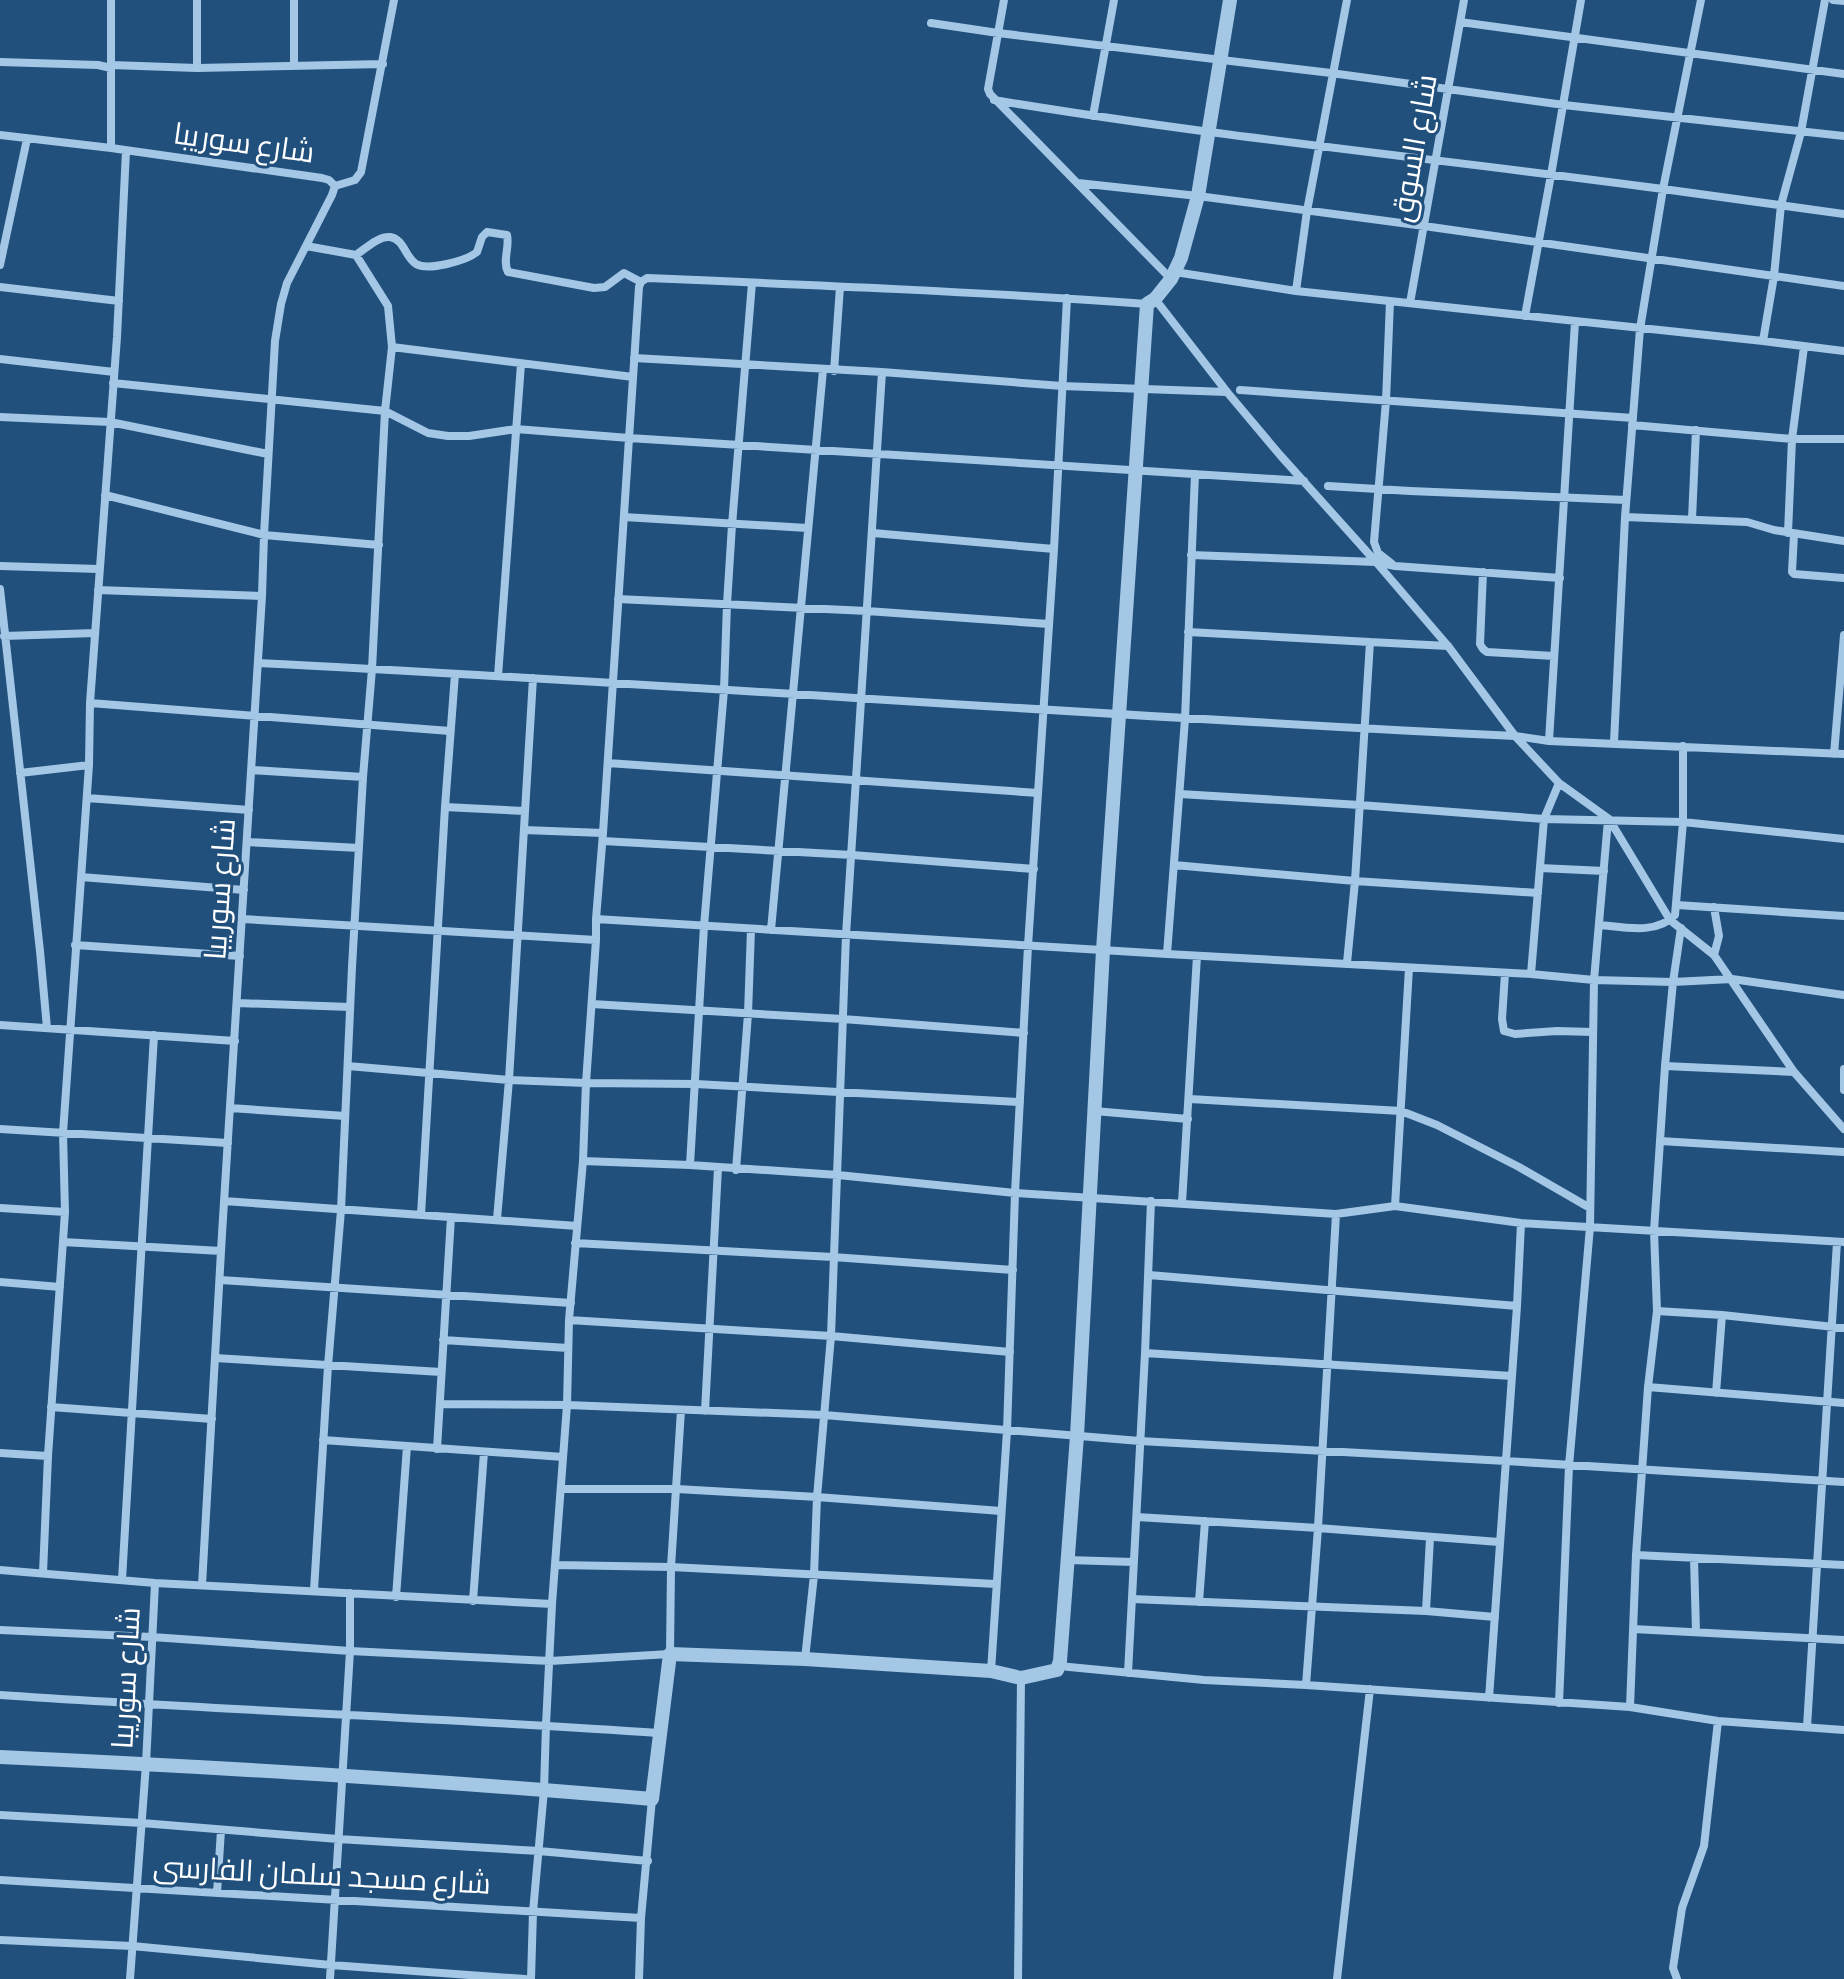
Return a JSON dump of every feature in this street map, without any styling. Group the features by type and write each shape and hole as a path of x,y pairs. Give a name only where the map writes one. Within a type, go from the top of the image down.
{"street":[{"path":"111,0 111,148"},
{"path":"197,0 197,68"},
{"path":"294,0 294,66"},
{"path":"335,186 355,180 361,172 394,0"},
{"path":"1004,0 988,89 994,100 1173,276 1844,351"},
{"path":"1093,116 1114,0"},
{"path":"0,1630 550,1661 670,1654 805,1659 991,1671 1021,1678 1052,1672 1059,1666 1077,1436 1103,950 1140,389 1151,302 1173,276 1181,258 1198,196 1230,0"},
{"path":"1296,291 1318,146 1347,0"},
{"name":"شارع السوق","path":"1410,303 1464,0"},
{"path":"1525,316 1581,0"},
{"path":"1614,742 1626,500 1640,329 1676,118 1701,0"},
{"path":"1763,341 1781,205 1801,132 1825,0"},
{"path":"1833,0 1844,1"},
{"path":"1460,22 1844,74"},
{"path":"931,23 1564,105 1844,136"},
{"path":"0,62 197,68 383,64"},
{"path":"994,100 1208,132 1844,214"},
{"name":"شارع سوريبا","path":"0,135 322,178 335,186 287,283 275,341 202,1585 155,1583 146,1764 130,1979"},
{"path":"0,265 27,139"},
{"path":"43,1573 65,1212 63,1133 119,301 126,151"},
{"path":"1078,183 1424,226 1844,286"},
{"path":"356,255 381,238 388,237 399,242 418,265 431,266 463,260 477,252 487,232 507,235 505,265 508,272 599,288 624,273 641,282"},
{"path":"306,246 356,255 388,306 392,347 385,411 372,669 354,926 341,1210 314,1590"},
{"path":"531,1979 533,1912 544,1790 552,1604 567,1405 569,1320 583,1161 634,358 639,287 647,278 1151,302 1448,646 1515,736 1559,783 1609,819 1670,920 1714,955 1794,1072 1844,1129"},
{"path":"690,1165 704,926 724,690 732,525 752,283"},
{"path":"0,287 119,301"},
{"path":"834,371 840,287"},
{"path":"991,1671 1007,1431 1028,946 1067,298"},
{"path":"1390,301 1375,548 1395,566"},
{"path":"1549,741 1575,322"},
{"path":"392,347 633,377"},
{"path":"1804,347 1792,439 1791,569 1794,574 1844,578"},
{"path":"634,358 1062,386 1227,392"},
{"path":"0,359 114,372"},
{"path":"498,676 521,364"},
{"path":"771,930 823,370"},
{"path":"805,1659 831,1336 846,935 882,372"},
{"path":"113,383 385,411 428,433 448,436 516,429 1304,481"},
{"path":"1240,390 1569,414 1792,439 1844,439"},
{"path":"0,417 110,422 268,454"},
{"path":"1692,519 1696,430"},
{"path":"1167,954 1185,719 1195,474"},
{"path":"1328,486 1626,500"},
{"path":"105,495 264,535 379,545"},
{"path":"624,517 807,528"},
{"path":"1625,517 1747,522 1844,541"},
{"path":"873,533 1054,549"},
{"path":"1191,555 1376,562 1560,578"},
{"path":"0,566 99,569"},
{"path":"1483,572 1480,644 1483,649 1487,652 1554,656"},
{"path":"0,589 47,1028"},
{"path":"98,590 262,596"},
{"path":"618,599 867,611 1049,624"},
{"path":"3,630 95,633"},
{"path":"1188,632 1448,646"},
{"path":"1834,754 1844,635"},
{"path":"1347,963 1370,642"},
{"path":"258,663 1515,736 1549,741 1844,754"},
{"path":"421,1215 455,674"},
{"path":"497,1219 509,1080 533,678"},
{"path":"90,703 450,731"},
{"path":"1599,925 1658,927 1675,915 1683,822 1683,746"},
{"path":"608,763 1038,793"},
{"path":"20,773 89,765"},
{"path":"252,770 363,777"},
{"path":"1531,974 1544,819 1559,783"},
{"path":"1180,794 1544,819 1683,822 1844,839"},
{"path":"87,798 249,810"},
{"path":"445,807 525,811"},
{"path":"1559,1703 1569,1466 1590,1227 1594,980 1609,819"},
{"path":"524,830 1034,869"},
{"path":"247,842 359,848"},
{"path":"1174,865 1538,893"},
{"path":"1540,868 1604,871"},
{"path":"81,877 244,890"},
{"path":"1677,905 1844,916"},
{"path":"1714,907 1719,936 1714,955"},
{"path":"242,919 596,940"},
{"path":"596,919 1594,980 1673,982 1732,979 1844,995"},
{"path":"1630,1707 1636,1555 1648,1387 1657,1311 1654,1231 1665,1066 1681,928"},
{"path":"736,1170 751,929"},
{"path":"75,945 240,956"},
{"path":"1182,1203 1197,956"},
{"path":"1395,1206 1409,968"},
{"path":"1505,973 1504,1031 1515,1034 1593,1032"},
{"path":"237,1003 350,1007"},
{"path":"592,1004 1024,1033"},
{"path":"0,1025 235,1041"},
{"path":"122,1580 154,1035"},
{"path":"348,1066 509,1080 696,1084 1020,1102"},
{"path":"1665,1066 1794,1072"},
{"path":"1844,1069 1844,1090"},
{"path":"1190,1099 1401,1111 1451,1132 1590,1208"},
{"path":"230,1108 345,1116"},
{"path":"1094,1111 1188,1119"},
{"path":"0,1129 228,1143"},
{"path":"1660,1141 1844,1152"},
{"path":"583,1161 838,1175 1015,1193 1336,1214 1395,1206 1521,1223 1840,1242 1826,1401 1807,1727"},
{"path":"705,1411 718,1168"},
{"path":"224,1201 577,1226"},
{"path":"1128,1673 1151,1201"},
{"path":"0,1208 65,1212"},
{"path":"1306,1685 1336,1214"},
{"path":"437,1449 451,1217"},
{"path":"1489,1698 1521,1223"},
{"path":"63,1242 221,1251"},
{"path":"575,1243 1013,1270"},
{"path":"1149,1275 1517,1306"},
{"path":"220,1280 571,1303"},
{"path":"0,1282 60,1287"},
{"path":"1657,1311 1844,1328"},
{"path":"1716,1393 1722,1315"},
{"path":"569,1320 831,1336 1010,1352"},
{"path":"443,1340 568,1348"},
{"path":"1145,1353 1512,1376"},
{"path":"215,1358 441,1372"},
{"path":"1648,1387 1844,1403"},
{"path":"440,1404 567,1405 824,1415 1140,1441 1844,1482"},
{"path":"51,1407 212,1419"},
{"path":"639,1979 652,1799 670,1654 671,1567 681,1410"},
{"path":"323,1440 563,1457"},
{"path":"396,1597 407,1446"},
{"path":"473,1601 484,1452"},
{"path":"0,1453 48,1456"},
{"path":"561,1489 677,1489 1001,1511"},
{"path":"1137,1517 1499,1542"},
{"path":"1199,1602 1205,1521"},
{"path":"1426,1611 1430,1538"},
{"path":"1636,1555 1844,1565"},
{"path":"1694,1558 1696,1632"},
{"path":"1066,1560 1134,1562"},
{"path":"557,1565 671,1567 996,1584"},
{"path":"0,1570 155,1583"},
{"path":"202,1585 552,1604"},
{"path":"330,1979 350,1651 350,1593"},
{"path":"1132,1599 1426,1611 1495,1617"},
{"path":"1633,1629 1844,1640"},
{"path":"1059,1666 1204,1680 1630,1707 1718,1721 1844,1730"},
{"path":"1018,1979 1021,1678"},
{"path":"1337,1979 1370,1689"},
{"path":"0,1695 659,1733"},
{"path":"1677,1979 1673,1968 1682,1908 1704,1846 1718,1721"},
{"path":"0,1757 342,1776 652,1799"},
{"path":"0,1815 648,1861"},
{"path":"217,1893 221,1830"},
{"name":"شارع مسجد سلمان الفارسى","path":"0,1880 641,1918"},
{"path":"0,1940 132,1946 525,1979"}]}
